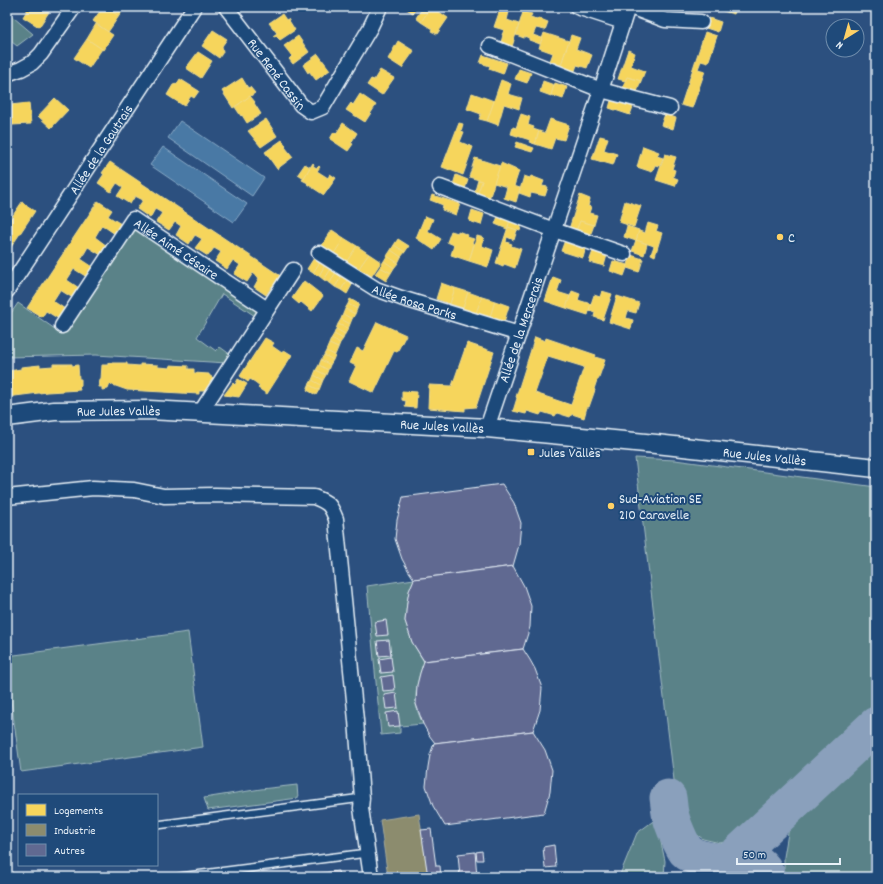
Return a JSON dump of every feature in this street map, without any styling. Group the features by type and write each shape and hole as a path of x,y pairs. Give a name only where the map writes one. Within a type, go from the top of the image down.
{"street":[{"path":"7,74 27,66 41,54 74,7"},
{"name":"Allée de la Gautrais","path":"7,291 194,7"},
{"name":"Rue René Cassin","path":"226,7 301,104 311,112 323,107 370,28 380,7"},
{"path":"577,7 623,22"},
{"name":"Allée de la Mercerais","path":"487,428 629,7 665,20 701,22"},
{"path":"490,46 601,90 670,108"},
{"path":"440,187 554,230 624,254"},
{"name":"Allée Aimé Césaire","path":"62,326 134,219 219,278 267,309"},
{"name":"Allée Rosa Parks","path":"319,253 376,289 519,334"},
{"path":"200,413 293,270"},
{"name":"Rue Jules Vallès","path":"7,417 54,411 149,410 487,428 596,438 876,468"},
{"path":"7,497 93,488 134,490 164,496 215,495 314,497 324,501 332,507 338,533 356,720 362,798 361,808 371,877"}],"lane":[{"path":"158,825 362,798"},
{"path":"180,877 368,853"}],"green space":[{"path":"7,12 33,34 17,46 7,38"},
{"path":"136,226 260,309 255,316 222,294 197,337 216,351 220,347 231,355 227,363 96,355 7,357 7,319 18,303 62,334"},
{"path":"635,458 675,460 876,487 876,711 736,839 720,843 703,839 693,832 684,820 677,805"},
{"path":"414,579 409,591 405,621 412,642 424,662 420,672 416,693 418,713 423,724 400,726 400,733 381,735 367,586"},
{"path":"188,632 203,747 21,772 7,672 7,656"},
{"path":"876,743 876,877 784,877 784,857 790,821"},
{"path":"297,785 298,798 208,810 204,798 261,789"},
{"path":"656,819 665,861 664,877 619,877 637,833"}],"water":[{"path":"180,121 264,178 252,196 168,138"},
{"path":"163,147 247,204 234,222 150,165"}],"building: Logements":[{"path":"29,7 42,7 49,12 39,27 23,17"},
{"path":"103,7 119,16 108,32 93,21"},
{"path":"105,7 125,7 119,16"},
{"path":"405,7 417,7 413,13"},
{"path":"423,7 431,7 421,22 416,18"},
{"path":"431,7 448,18 437,34 421,22"},
{"path":"501,7 510,8 507,20 519,24 511,50 500,46 504,30 494,27"},
{"path":"725,7 737,7 734,14 723,11"},
{"path":"523,12 532,14 530,18 537,20 538,18 548,22 545,30 536,28 533,35 542,38 540,44 529,40 529,38 524,36 524,38 516,35"},
{"path":"282,14 286,20 288,19 295,30 280,40 276,36 273,36 277,33 269,23"},
{"path":"709,18 721,22 718,32 706,28"},
{"path":"96,24 113,35 103,50 87,39"},
{"path":"213,30 227,39 222,46 223,52 219,58 202,46"},
{"path":"705,32 717,36 708,63 701,61 698,69 705,71 692,108 681,105"},
{"path":"544,33 569,41 560,67 549,64 553,53 539,48"},
{"path":"571,35 580,38 576,49 592,55 587,68 577,65 573,76 559,71"},
{"path":"298,36 309,52 293,64 289,59 292,56 284,46"},
{"path":"87,39 102,49 89,68 74,58"},
{"path":"398,41 414,51 402,68 388,59"},
{"path":"628,50 635,53 631,66 645,71 641,81 627,77 625,81 618,79"},
{"path":"198,52 212,61 201,78 186,68"},
{"path":"318,54 330,70 316,80 309,71 308,73 303,65"},
{"path":"483,55 507,63 503,74 489,69 490,66 480,63"},
{"path":"519,69 531,73 527,83 515,79"},
{"path":"380,70 394,78 382,95 367,85 371,79 374,80"},
{"path":"627,77 641,81 637,92 623,87"},
{"path":"242,78 248,88 250,87 255,93 233,108 222,91"},
{"path":"180,79 199,91 194,98 191,96 184,106 167,95 173,85 177,84"},
{"path":"501,80 511,84 508,94 522,98 519,109 504,104 498,125 487,121"},
{"path":"543,81 554,85 551,96 540,92"},
{"path":"555,83 567,87 563,99 551,95"},
{"path":"472,93 494,101 487,121 479,119 481,114 467,109"},
{"path":"360,94 376,105 365,122 346,110 351,103 353,105"},
{"path":"250,96 261,114 247,123 235,107"},
{"path":"612,97 634,104 630,115 609,108"},
{"path":"55,98 68,110 51,128 38,116"},
{"path":"29,103 31,124 12,125 10,105"},
{"path":"7,105 10,105 12,125 7,126"},
{"path":"521,114 530,117 528,125 539,131 535,144 529,142 530,140 511,134 513,127 516,128"},
{"path":"665,114 676,118 673,129 661,125"},
{"path":"266,119 277,136 261,147 248,131"},
{"path":"550,119 569,125 564,140 555,138 551,149 535,144 539,131 545,133"},
{"path":"343,123 357,133 351,143 353,144 348,151 330,139 334,132 336,134"},
{"path":"459,123 463,124 461,131 464,132 460,142 473,147 463,175 442,167"},
{"path":"600,136 608,138 604,150 617,154 613,165 592,159"},
{"path":"282,140 286,146 285,147 293,157 277,169 265,152"},
{"path":"517,142 534,148 532,152 515,147"},
{"path":"643,146 659,152 657,156 663,158 660,166 655,165 652,172 637,167"},
{"path":"665,154 676,157 672,169 675,170 673,177 678,179 675,186 656,180"},
{"path":"475,158 500,166 489,199 477,195 482,181 469,177"},
{"path":"110,162 282,277 275,288 272,286 266,295 254,287 259,278 253,273 247,282 234,274 240,265 233,260 227,269 215,261 221,252 214,248 208,256 195,248 202,239 195,235 189,244 176,235 181,226 175,222 169,230 156,222 162,213 155,209 150,218 137,209 143,200 135,196 130,204 117,196 123,187 117,183 111,192 98,183 104,174 102,173"},
{"path":"313,163 313,166 317,168 319,166 320,167 317,171 328,178 330,174 336,178 324,195 302,180"},
{"path":"501,163 519,171 514,186 520,188 516,202 504,198 507,187 494,183"},
{"path":"305,164 310,167 304,178 298,174"},
{"path":"456,175 468,180 464,192 452,188"},
{"path":"524,176 530,178 531,176 544,181 542,186 548,187 545,196 531,193 530,197 519,193"},
{"path":"478,180 482,181 477,195 474,194"},
{"path":"432,195 460,204 456,215 442,210 443,205 430,200"},
{"path":"580,195 590,199 588,206 591,207 589,213 597,215 594,225 580,221 576,231 569,229"},
{"path":"98,201 112,210 108,216 121,224 115,234 102,225 95,237 107,246 101,255 88,247 81,259 93,267 87,277 74,269 67,280 79,288 73,298 60,290 53,301 65,309 59,319 46,311 42,317 27,308"},
{"path":"625,201 641,206 634,227 619,222"},
{"path":"22,202 35,211 7,253 7,224"},
{"path":"472,210 484,214 481,225 469,221"},
{"path":"499,214 511,218 507,229 495,224"},
{"path":"425,216 433,219 428,231 441,239 434,250 416,238"},
{"path":"511,216 523,220 520,231 508,227"},
{"path":"580,221 594,225 590,236 576,231"},
{"path":"648,223 658,226 656,231 662,233 655,256 651,254 654,246 636,240 639,231 645,233"},
{"path":"627,226 639,230 636,241 624,237"},
{"path":"508,227 517,230 514,240 507,237 506,242 512,244 511,246 521,249 515,268 496,263"},
{"path":"332,230 344,238 335,254 329,250 328,252 321,247"},
{"path":"451,231 458,233 458,231 468,235 467,237 474,239 469,261 451,255 454,245 447,242"},
{"path":"477,236 484,238 482,246 493,250 488,267 469,261"},
{"path":"344,238 357,246 347,261 341,258 340,260 333,255"},
{"path":"398,239 409,246 405,252 394,245"},
{"path":"565,240 586,247 583,258 561,251"},
{"path":"636,240 647,244 644,255 632,251"},
{"path":"394,245 405,252 401,257 391,250"},
{"path":"357,246 369,254 357,271 351,267 352,265 347,261"},
{"path":"391,250 401,257 398,263 387,256"},
{"path":"593,251 607,255 604,266 589,262"},
{"path":"369,254 381,262 371,277 357,271"},
{"path":"631,255 643,259 639,272 627,268"},
{"path":"387,256 398,263 394,268 384,261"},
{"path":"314,258 320,262 313,273 307,269"},
{"path":"384,261 394,268 391,273 380,267"},
{"path":"613,261 628,265 624,276 610,271"},
{"path":"320,262 325,265 319,276 313,273"},
{"path":"325,265 331,269 324,280 319,276"},
{"path":"380,267 391,273 386,281 375,274"},
{"path":"331,269 336,272 330,283 324,280"},
{"path":"336,272 342,276 335,287 330,283"},
{"path":"342,276 348,279 341,290 335,287"},
{"path":"553,277 561,280 557,292 570,296 566,308 545,301"},
{"path":"348,279 353,283 347,294 341,290"},
{"path":"304,281 323,296 312,311 301,302 299,304 292,298"},
{"path":"441,283 455,288 450,304 436,299"},
{"path":"455,288 468,292 463,308 450,304"},
{"path":"572,291 580,294 578,300 591,304 588,315 566,308"},
{"path":"602,291 612,294 603,320 594,317 595,312 589,310 594,295 600,297"},
{"path":"468,292 482,297 476,313 463,308"},
{"path":"617,296 639,303 636,313 628,311 626,318 633,320 631,329 609,322"},
{"path":"482,297 495,301 490,317 476,313"},
{"path":"350,299 359,304 357,309 348,304"},
{"path":"495,301 509,306 504,322 490,317"},
{"path":"348,304 357,309 355,314 345,309"},
{"path":"345,309 355,314 352,319 343,314"},
{"path":"343,314 352,319 350,324 341,319"},
{"path":"341,319 350,324 348,329 338,324"},
{"path":"377,322 406,335 397,352 394,351 374,393 349,381 356,366 350,363 357,348 363,351"},
{"path":"338,324 348,329 345,334 336,329"},
{"path":"336,329 345,334 343,339 334,334"},
{"path":"334,334 343,339 340,343 331,339"},
{"path":"535,337 545,341 546,338 596,355 595,357 605,360 584,418 572,414 570,417 557,413 555,416 542,412 540,415 527,411 526,414 513,411","holes":["548,356 584,367 571,405 535,393"]},
{"path":"265,338 274,343 272,346 282,353 284,350 292,355 267,394 258,388 260,386 255,382 250,379 248,382 240,376"},
{"path":"331,339 340,343 338,348 329,344"},
{"path":"467,343 494,352 476,407 465,408 465,411 428,408 429,385 452,386"},
{"path":"329,344 338,348 335,355 326,351"},
{"path":"326,351 335,355 333,360 324,355"},
{"path":"324,355 333,360 330,365 321,360"},
{"path":"321,360 330,365 328,370 319,365"},
{"path":"108,363 127,363 127,365 140,366 140,364 158,365 158,367 170,368 170,365 188,366 188,369 194,369 194,373 209,374 216,380 208,391 199,391 199,394 127,390 110,384 108,389 102,390 102,387 99,387 102,365 108,365"},
{"path":"53,364 72,364 72,366 78,365 79,379 81,379 81,386 79,387 80,390 7,397 7,369 9,369 9,371 21,369 21,367 40,365 40,367 53,366"},
{"path":"319,365 328,370 326,375 316,370"},
{"path":"316,370 326,375 323,380 314,375"},
{"path":"314,375 323,380 321,385 312,380"},
{"path":"238,379 247,384 239,397 224,395 233,383 235,385"},
{"path":"312,380 321,385 319,390 309,385"},
{"path":"309,385 319,390 316,395 307,390"},
{"path":"402,391 417,392 416,408 405,407 406,401 402,400"}],"building: Industrie":[{"path":"419,814 428,877 388,877 380,820"}],"building: Autres":[{"path":"502,484 514,503 521,523 519,545 513,566 414,579 402,559 395,539 397,520 403,497"},
{"path":"513,566 524,586 531,606 530,627 523,649 424,661 412,642 405,621 409,591 414,579"},
{"path":"386,620 388,635 377,636 375,622"},
{"path":"389,640 391,655 379,656 377,641"},
{"path":"523,649 535,669 542,688 540,710 533,731 435,743 423,724 416,704 417,685 424,661"},
{"path":"391,657 393,672 381,673 379,659"},
{"path":"393,675 395,690 383,691 381,677"},
{"path":"396,693 398,708 386,709 384,695"},
{"path":"398,711 400,726 388,727 386,713"},
{"path":"533,731 545,750 552,770 550,792 544,813 445,826 433,806 426,786 430,755 434,743"},
{"path":"431,829 436,866 440,866 441,877 428,877 421,830"},
{"path":"554,845 556,867 545,868 543,847"},
{"path":"482,851 483,860 477,860 476,852"},
{"path":"475,852 477,877 460,877 458,854"},
{"path":"338,871 339,877 292,877"}],"taxiway":[{"path":"713,877 876,725"},
{"path":"668,798 670,815 686,851 695,856 713,861 732,861 742,859 755,861 764,869 768,877"}],"place":[{"name":"C","path":"780,237"},
{"name":"Jules Vallès","path":"531,452"},
{"name":"Sud-Aviation SE 210 Caravelle","path":"611,506"}]}
